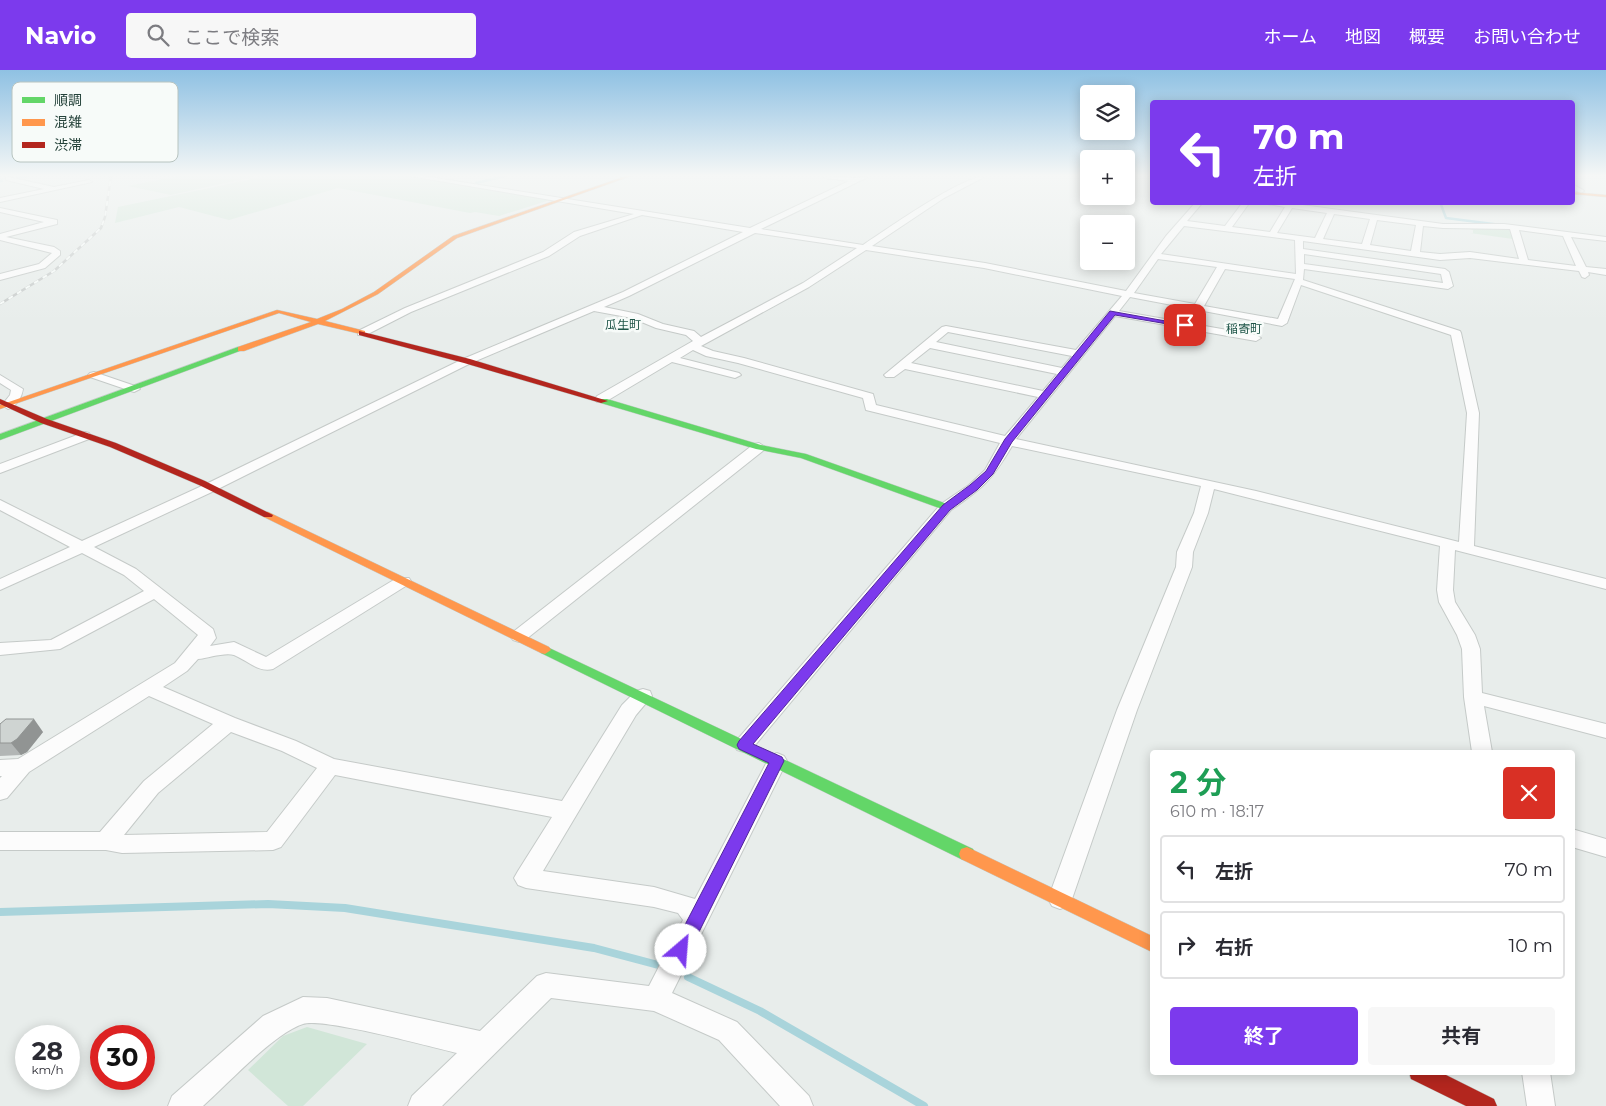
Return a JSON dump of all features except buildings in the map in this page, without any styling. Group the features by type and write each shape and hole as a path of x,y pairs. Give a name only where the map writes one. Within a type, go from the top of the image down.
{"main road":[{"path":"0,437 318,321 366,299 455,237 491,224"},
{"path":"2,404 94,375 279,311 467,361 759,447 803,456 946,507"},
{"path":"2,404 139,456 209,488 519,636 1150,943"},
{"path":"1424,1075 1487,1106"}],"street":[{"path":"0,237 46,224"},
{"path":"362,333 408,310 546,254 577,234 607,224"},
{"path":"716,224 980,265 1003,272 1282,323 1299,279 1299,238"},
{"path":"0,585 209,488 467,361 595,308 765,224"},
{"path":"601,399 806,285 901,224"},
{"path":"744,745 946,507 974,488 990,472 1008,441 1113,313 1180,224"},
{"path":"1197,224 1440,257 1469,247 1524,262 1583,272 1606,272"},
{"path":"1227,229 1230,224"},
{"path":"1272,235 1278,224"},
{"path":"1318,241 1325,224"},
{"path":"1365,247 1372,224"},
{"path":"1415,254 1420,224"},
{"path":"1431,224 1462,228 1514,228 1606,239"},
{"path":"1462,228 1466,231 1469,247"},
{"path":"1514,228 1524,262"},
{"path":"1566,234 1583,272"},
{"path":"0,237 51,249 57,253 42,266 0,277"},
{"path":"1299,251 1445,272 1448,286 1300,266"},
{"path":"1156,256 1299,279 1456,332 1472,413 1466,548"},
{"path":"1198,307 1222,266"},
{"path":"595,308 635,316 660,326 690,333 697,344 710,354 740,360 869,396 870,407 1008,441 1208,484 1606,584"},
{"path":"1113,313 1256,338"},
{"path":"890,376 946,329 1079,354"},
{"path":"928,344 1065,372"},
{"path":"671,359 735,375"},
{"path":"903,364 1046,395"},
{"path":"94,375 134,389"},
{"path":"0,378 17,389 16,396 2,404"},
{"path":"0,468 85,436"},
{"path":"519,636 759,447"},
{"path":"1060,899 1127,710 1184,567 1185,552 1201,513 1208,484"},
{"path":"0,504 130,572 207,633 207,638 181,667 22,767 0,792"},
{"path":"0,521 18,513"},
{"path":"1448,543 1445,590 1447,602 1469,641 1472,697 1482,750"},
{"path":"192,654 234,648 267,665 403,580"},
{"path":"0,649 54,645 155,592"},
{"path":"148,688 228,723 289,746 330,766 567,812"},
{"path":"643,696 629,710 526,878 654,897 685,905 697,919"},
{"path":"1472,697 1606,731"},
{"path":"106,841 151,787 228,723"},
{"path":"656,999 777,761"},
{"path":"0,840 106,841 122,844 273,841 330,766"},
{"path":"0,768 22,767"},
{"path":"1575,839 1606,848"},
{"path":"422,1106 482,1045 546,985 656,999 728,1031 799,1106"},
{"path":"182,1106 272,1025 304,1010 327,1011 482,1045"},
{"path":"1536,1075 1541,1106"}],"green space":[{"path":"1474,229 1511,229 1513,239 1470,233 1473,233 1473,230 1470,230"},
{"path":"307,1027 367,1044 303,1106 288,1106 248,1070 283,1036"}],"waterway":[{"path":"1496,224 1501,225"},
{"path":"0,912 268,904 345,908 594,948 662,966"},
{"path":"688,977 760,1011 924,1106"}],"railway":[{"path":"0,304 54,271 101,228 102,224"}],"traffic: fast":[{"path":"0,437 241,349"},
{"path":"604,401 759,447 803,456 946,507"},
{"path":"545,650 967,854"}],"traffic: slow":[{"path":"241,349 344,310 376,293 455,237 491,224"},
{"path":"1,407 279,311 362,333"},
{"path":"268,515 545,650"},
{"path":"967,854 1150,943"}],"traffic: jam":[{"path":"362,333 604,401"},
{"path":"0,401 44,421 113,445 202,483 268,515"},
{"path":"1424,1075 1487,1106"}],"district":[{"name":"瓜生町","path":"623,325"},
{"name":"稲寄町","path":"1244,329"}],"route":[{"path":"681,950 777,761 744,745 946,507 974,488 990,472 1008,441 1113,313 1185,325"}]}
